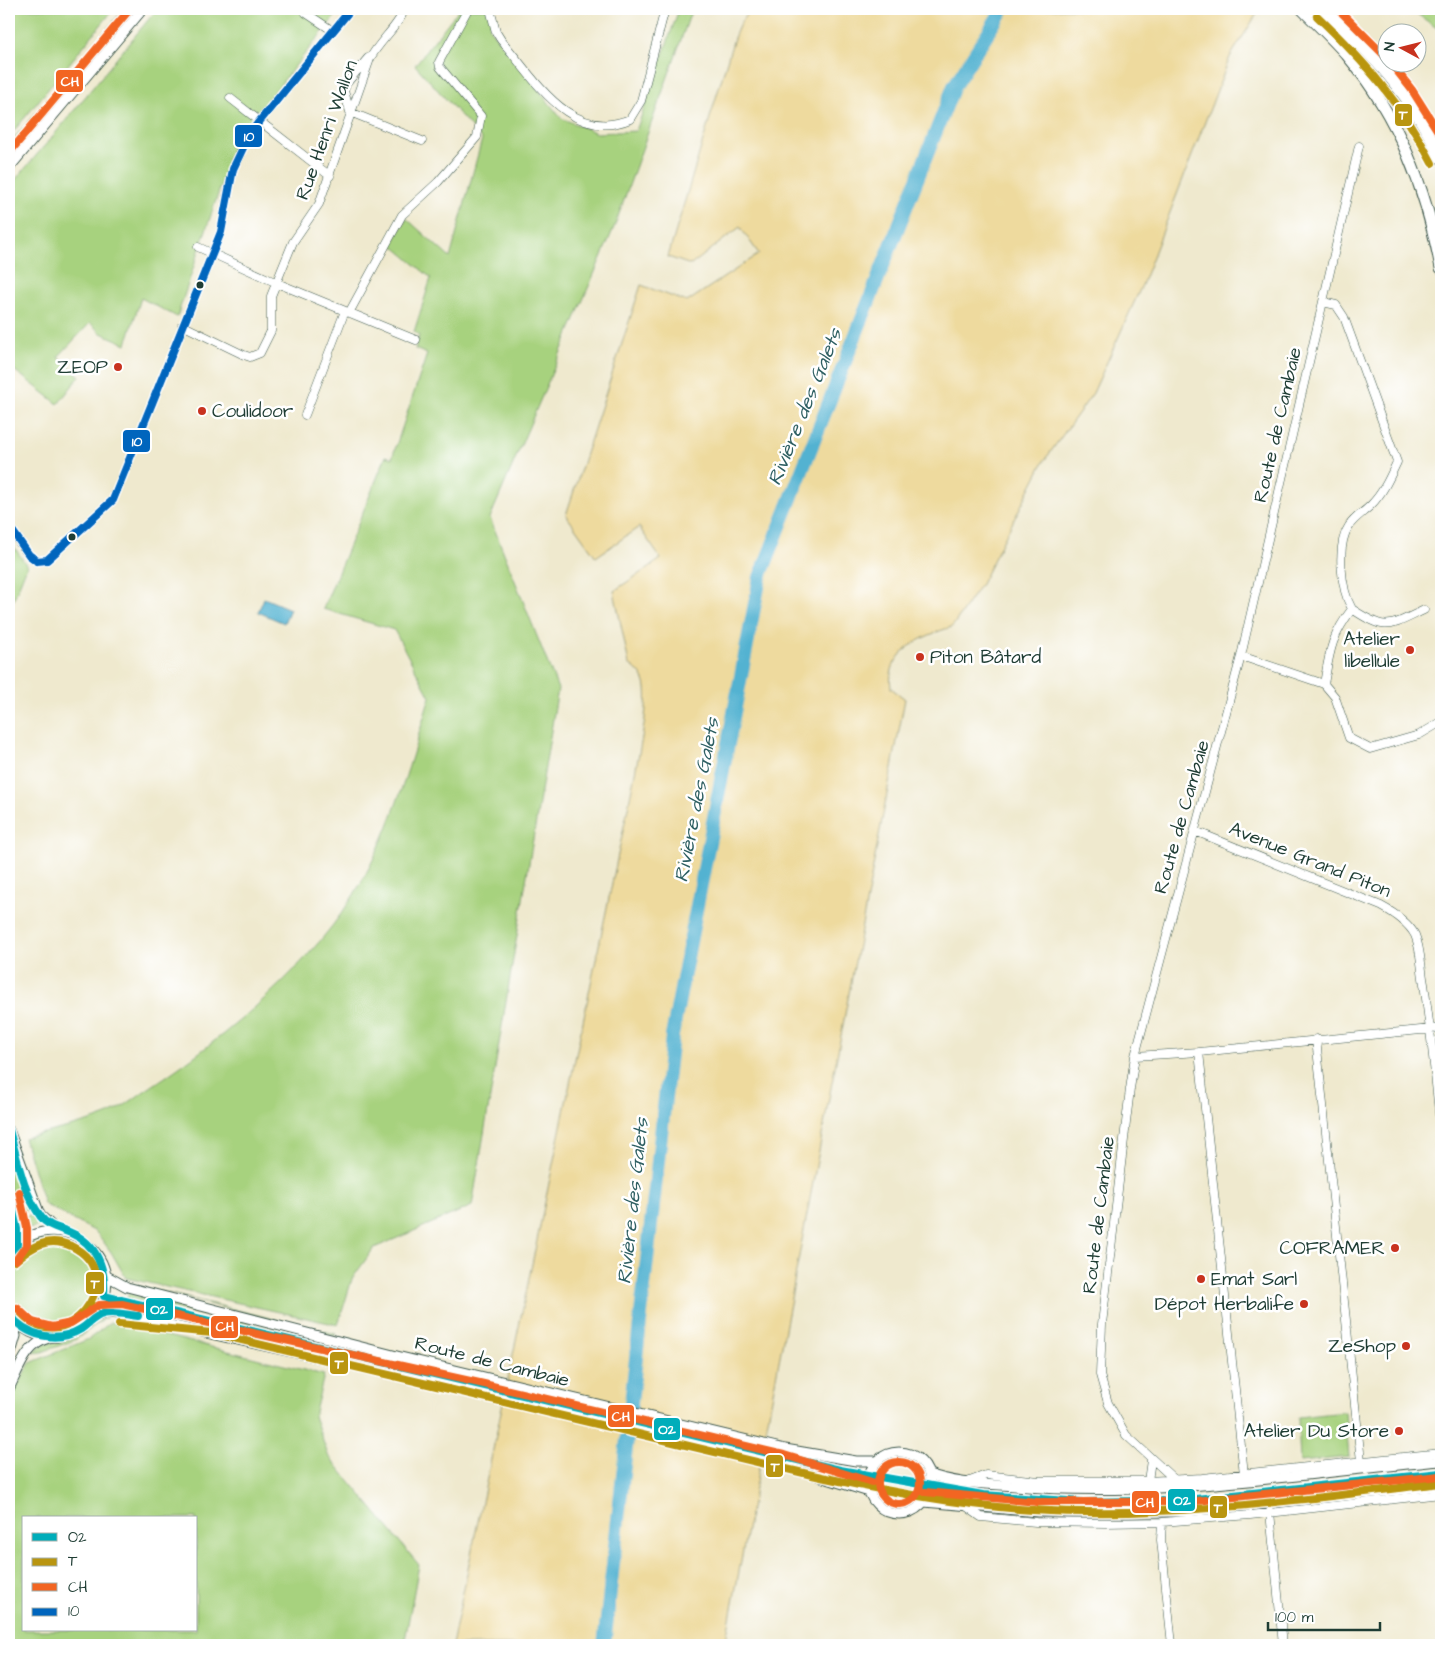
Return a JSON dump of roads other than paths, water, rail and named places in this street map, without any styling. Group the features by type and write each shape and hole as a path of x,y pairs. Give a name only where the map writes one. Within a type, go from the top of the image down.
{"highway":[{"path":"1302,9 1351,60 1396,126 1422,186 1441,268"},
{"path":"1324,9 1377,60 1409,100 1441,158"}],"main road":[{"path":"9,168 143,9"},
{"path":"9,1130 40,1215 57,1230 81,1239 92,1248 101,1261 105,1275 104,1296 94,1317 82,1328 68,1335 37,1341 31,1347 9,1389"},
{"path":"9,1194 17,1229 17,1244"},
{"path":"9,1253 17,1244 40,1232 57,1230"},
{"name":"Route de Cambaie","path":"105,1275 126,1287 485,1378 786,1449 856,1461 877,1461 885,1455 904,1452 921,1460 929,1474"},
{"name":"Route de Cambaie","path":"94,1317 106,1313 120,1314 482,1394 782,1465 870,1492"},
{"path":"10,1316 30,1332 53,1337"},
{"path":"9,1360 16,1336 10,1316"},
{"path":"877,1461 869,1476 870,1492 880,1508 899,1514 908,1513 924,1502 930,1488 929,1474 970,1482 1037,1488 1140,1490 1209,1485 1441,1461"},
{"path":"924,1502 1038,1512 1187,1512 1441,1486"}],"street":[{"path":"9,526 29,555 37,562 47,560 113,500 221,232 229,179 236,156 259,121 351,9"},
{"name":"Rue Henri Wallon","path":"182,325 244,356 257,356 264,348 270,331 270,302 293,242 316,211 330,176 350,112 375,49 402,16 404,9"},
{"path":"305,415 347,312 402,215 438,182 477,137 481,116 440,66 439,62 468,9"},
{"path":"490,9 496,32 501,40 562,110 579,120 594,124 621,122 630,119 636,112 641,101 665,9"},
{"path":"306,13 333,31"},
{"path":"375,49 346,84 344,91 350,112 422,140"},
{"path":"230,98 330,176"},
{"name":"Route de Cambaie","path":"1174,1479 1151,1460 1126,1435 1108,1403 1100,1375 1102,1324 1135,1056 1241,656 1359,146"},
{"path":"198,247 277,283 416,340"},
{"path":"1323,302 1336,305 1344,318 1397,462 1387,483 1373,503 1349,526 1343,543 1344,588 1352,609 1374,623 1389,626 1424,610"},
{"path":"1324,684 1330,649 1337,629 1352,609"},
{"path":"1241,656 1324,684 1335,697 1348,738 1370,749 1419,735 1441,722"},
{"name":"Avenue Grand Piton","path":"1195,831 1394,912 1411,929 1416,938 1430,1029 1441,1132"},
{"path":"1135,1056 1199,1052 1441,1028"},
{"path":"1316,1039 1361,1461"},
{"path":"1199,1052 1244,1474"},
{"path":"970,1482 986,1475 1039,1481 1148,1481 1244,1474 1441,1453"},
{"path":"1148,1481 1151,1460"},
{"path":"966,1506 981,1516 1036,1522 1162,1522 1441,1494"},
{"path":"1270,1512 1283,1645"},
{"path":"1162,1522 1161,1540 1172,1645"}],"water":[{"path":"264,598 290,609 284,623 258,612"}],"waterway":[{"name":"Rivière des Galets","path":"604,1645 672,1036 760,577 954,86 1003,9"}],"place":[{"name":"ZEOP","path":"118,367"},
{"name":"Coulidoor","path":"202,411"},
{"name":"Atelier libellule","path":"1410,650"},
{"name":"Piton Bâtard","path":"920,657"},
{"name":"COFRAMER","path":"1395,1248"},
{"name":"Emat Sarl","path":"1201,1279"},
{"name":"Dépot Herbalife","path":"1304,1304"},
{"name":"ZeShop","path":"1406,1346"},
{"name":"Atelier Du Store","path":"1399,1431"}]}
